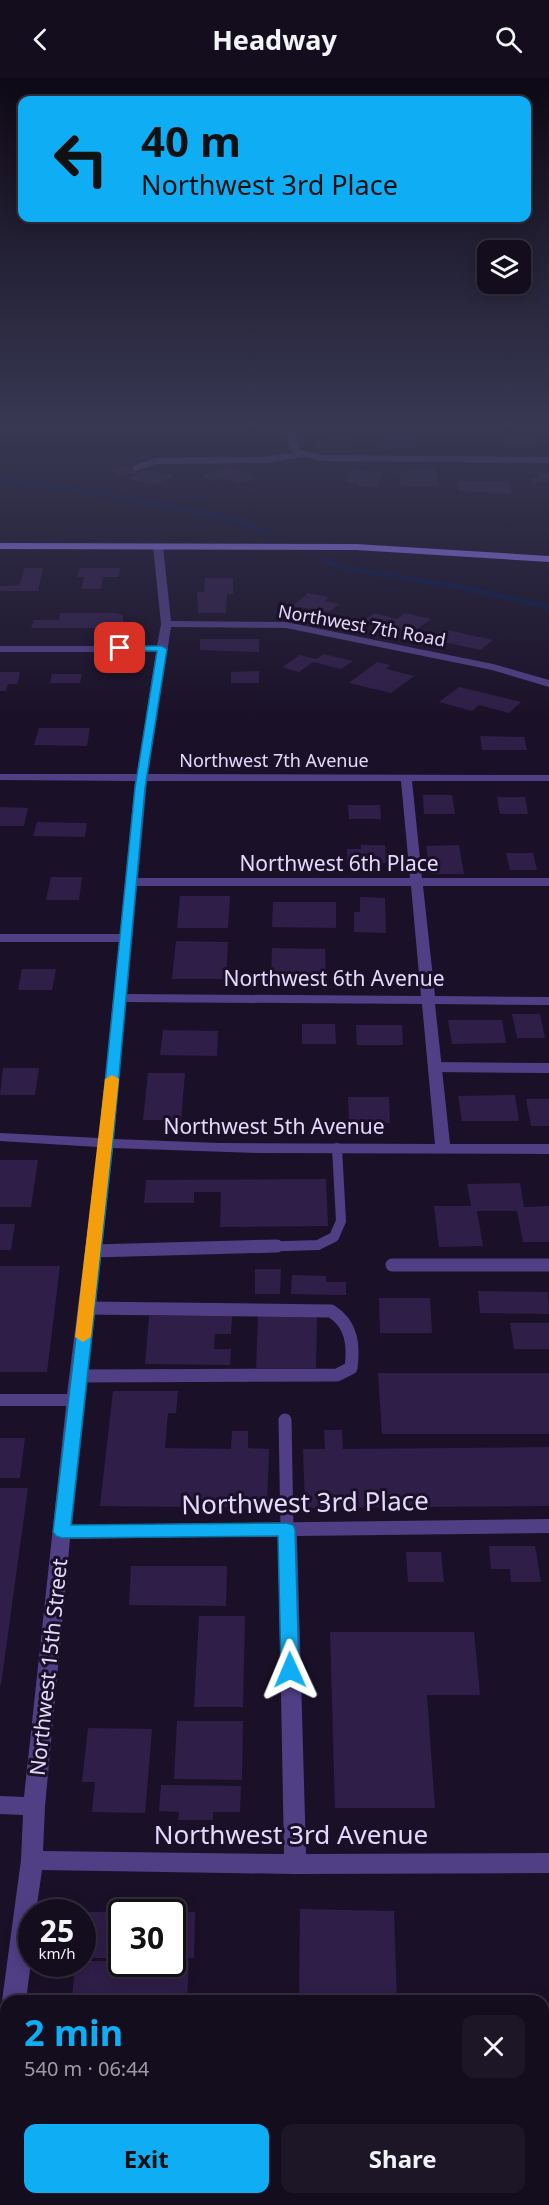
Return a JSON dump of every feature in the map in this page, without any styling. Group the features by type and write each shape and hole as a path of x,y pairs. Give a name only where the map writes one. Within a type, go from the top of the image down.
{"street":[{"path":"0,546 356,547 549,559"},
{"name":"Northwest 15th Street","path":"15,1995 32,1860 34,1806 75,1400 106,1142 130,882 142,778 166,624 158,546"},
{"name":"Northwest 7th Road","path":"166,624 286,625 493,667 536,678 549,684"},
{"path":"0,649 162,649"},
{"name":"Northwest 7th Avenue","path":"0,777 549,778"},
{"path":"406,778 443,1148"},
{"name":"Northwest 6th Place","path":"130,882 549,882"},
{"path":"0,938 124,938"},
{"name":"Northwest 6th Avenue","path":"120,998 549,1001"},
{"name":"Northwest 5th Avenue","path":"0,1137 167,1147 549,1149"},
{"path":"0,1400 75,1400"},
{"name":"Northwest 3rd Place","path":"62,1532 549,1526"},
{"path":"287,1529 295,1864"},
{"path":"0,1804 34,1806"},
{"name":"Northwest 3rd Avenue","path":"32,1860 295,1864 549,1863"}],"lane":[{"path":"435,1067 549,1068"},
{"path":"93,1251 318,1245 333,1240 339,1233 341,1221 337,1149"},
{"path":"392,1265 549,1265"},
{"path":"78,1376 337,1375 351,1368 352,1362 350,1329 339,1315 331,1311 86,1308"},
{"path":"285,1420 287,1529"}],"building":[{"path":"24,568 43,568 38,591 0,591 0,586 20,585"},
{"path":"80,568 120,568 118,577 103,577 101,589 81,589 84,577 77,577"},
{"path":"205,578 233,578 233,594 227,594 226,613 198,613 197,592 204,592"},
{"path":"308,593 329,597 325,601 339,604 329,612 293,606"},
{"path":"60,613 116,613 123,615 123,622 108,622 107,628 31,628 34,620 59,620"},
{"path":"374,613 397,619 405,613 431,619 413,632 362,622"},
{"path":"443,629 493,640 480,650 430,639"},
{"path":"200,639 259,639 259,652 200,650"},
{"path":"324,654 353,661 341,669 313,662 299,672 282,667 300,655 316,659"},
{"path":"377,662 390,665 386,669 414,676 391,693 349,683"},
{"path":"259,671 259,683 231,683 231,672"},
{"path":"0,672 20,672 17,684 8,684 6,691 0,691"},
{"path":"52,674 82,674 80,683 50,683"},
{"path":"459,687 521,702 509,713 479,705 472,711 439,702"},
{"path":"39,728 90,728 87,746 34,745"},
{"path":"480,736 524,737 527,750 482,750"},
{"path":"423,795 452,795 455,814 424,814"},
{"path":"497,797 525,797 528,814 500,814"},
{"path":"348,805 380,805 381,819 349,819"},
{"path":"0,807 28,808 24,826 0,826"},
{"path":"37,822 87,823 85,837 33,836"},
{"path":"361,845 385,845 386,863 347,863 347,849 361,849"},
{"path":"459,845 464,874 430,874 426,846"},
{"path":"506,853 533,853 537,870 510,870"},
{"path":"51,877 82,877 79,900 46,900"},
{"path":"180,896 230,896 228,928 177,928"},
{"path":"360,897 385,898 386,933 354,932 354,912 360,912"},
{"path":"273,902 336,902 336,928 272,927"},
{"path":"176,941 228,942 226,979 172,979"},
{"path":"272,948 325,949 326,975 271,975"},
{"path":"22,969 56,969 52,990 18,990"},
{"path":"512,1014 540,1014 545,1038 517,1038"},
{"path":"448,1020 502,1020 506,1043 452,1044"},
{"path":"302,1024 335,1024 336,1044 302,1044"},
{"path":"356,1025 402,1025 403,1045 357,1045"},
{"path":"163,1030 218,1031 217,1056 160,1055"},
{"path":"3,1068 39,1068 35,1095 0,1095"},
{"path":"148,1073 185,1073 181,1120 143,1120"},
{"path":"515,1095 519,1121 462,1121 458,1096"},
{"path":"348,1097 389,1097 390,1123 349,1122"},
{"path":"526,1099 549,1099 549,1126 531,1126"},
{"path":"0,1160 38,1160 31,1207 0,1207"},
{"path":"326,1179 328,1226 220,1227 221,1192 194,1192 194,1203 144,1203 146,1180"},
{"path":"520,1183 524,1207 549,1206 549,1242 523,1242 517,1211 477,1211 483,1246 439,1247 434,1206 471,1206 467,1184"},
{"path":"0,1224 15,1224 11,1250 0,1250"},
{"path":"0,1266 60,1266 47,1372 0,1372"},
{"path":"255,1269 281,1269 280,1294 255,1294"},
{"path":"292,1275 326,1276 326,1282 346,1282 346,1295 291,1294"},
{"path":"478,1291 548,1292 549,1314 480,1313"},
{"path":"379,1298 430,1298 432,1333 380,1333"},
{"path":"149,1316 232,1316 231,1334 215,1334 214,1349 231,1349 230,1365 145,1364"},
{"path":"258,1316 317,1316 316,1368 256,1368"},
{"path":"510,1323 549,1323 549,1349 514,1349"},
{"path":"378,1373 549,1373 549,1434 382,1434"},
{"path":"113,1391 178,1391 176,1413 168,1413 165,1448 231,1449 232,1431 248,1431 248,1448 269,1449 267,1508 100,1506"},
{"path":"324,1430 342,1430 343,1449 549,1447 549,1506 305,1508 303,1449 325,1449"},
{"path":"0,1438 25,1438 20,1478 0,1478"},
{"path":"0,1488 28,1488 1,1685 0,1685"},
{"path":"489,1546 535,1546 541,1582 511,1582 510,1569 491,1569"},
{"path":"406,1552 441,1552 444,1582 408,1582"},
{"path":"131,1566 227,1566 226,1606 129,1605"},
{"path":"199,1616 245,1616 243,1707 194,1707"},
{"path":"330,1632 474,1632 480,1695 427,1695 435,1808 335,1808"},
{"path":"177,1721 243,1721 242,1780 174,1779"},
{"path":"88,1728 152,1729 145,1813 92,1812 95,1782 82,1782"},
{"path":"161,1785 241,1786 240,1812 213,1812 213,1820 178,1820 179,1812 159,1811"},
{"path":"300,1909 394,1911 397,1995 299,1995"},
{"path":"96,1912 108,1912 108,1958 96,1958"},
{"path":"186,1912 195,1912 194,1958 186,1958"},
{"path":"96,1961 108,1961 108,1977 186,1977 186,1961 189,1961 187,1995 72,1995 74,1977 96,1977"}],"waterway":[{"path":"244,522 266,533"},
{"path":"324,560 340,567 455,586 549,607"}],"slow traffic":[{"path":"83,1337 112,1079"}],"route":[{"path":"120,648 162,649 140,788 106,1142 75,1400 62,1532 287,1529 290,1670"}]}
